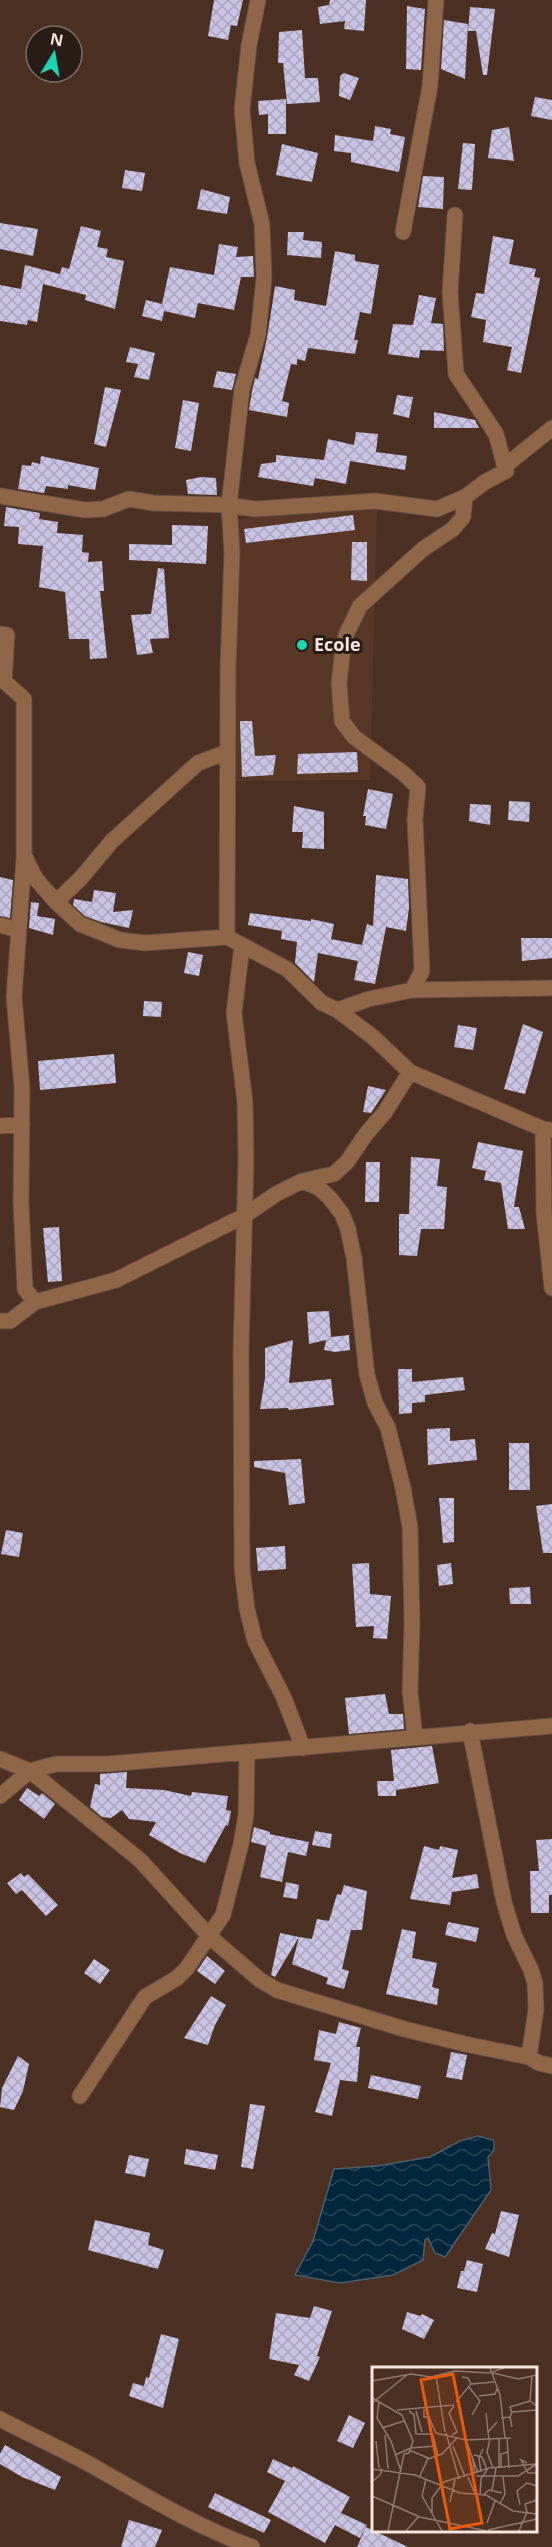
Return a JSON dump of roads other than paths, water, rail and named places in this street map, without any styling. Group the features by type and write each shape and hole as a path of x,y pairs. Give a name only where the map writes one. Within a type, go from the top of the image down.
{"street":[{"path":"227,938 227,752 232,552 229,505 240,401 258,335 264,278 262,224 247,163 242,110 249,45 258,0"},
{"path":"403,232 430,86 436,0"},
{"path":"0,496 85,510 103,509 129,499 153,503 271,508 375,501 437,508 446,507 465,497 506,471 496,434 456,374 450,291 455,214"},
{"path":"505,466 552,428"},
{"path":"412,990 422,971 415,819 418,788 408,777 354,737 342,721 339,683 346,635 360,606 423,549 453,529 463,517 465,497"},
{"path":"0,633 7,635 4,681 24,699 24,855 14,997 22,1088 21,1203 25,1289 35,1302"},
{"path":"56,902 81,878 112,842 198,763 227,752"},
{"path":"24,855 36,879 80,924 120,940 145,943 227,938 287,969 322,1003 337,1010 373,1037 410,1072 547,1130 544,1213 552,1288"},
{"path":"0,925 18,930"},
{"path":"242,946 234,1013 245,1102 241,1349 242,1569 247,1609 255,1641 284,1698 303,1748"},
{"path":"337,1010 369,999 412,990 552,988"},
{"path":"0,1321 10,1321 35,1302 116,1280 244,1216 276,1194 302,1182 334,1174 340,1170 366,1134 386,1112 410,1072"},
{"path":"0,1125 22,1124"},
{"path":"302,1182 319,1188 330,1198 342,1214 348,1229 354,1258 367,1375 375,1403 388,1428 403,1488 410,1527 412,1625 410,1691 415,1737"},
{"path":"0,1796 30,1771 56,1764 108,1764 470,1731 552,1726"},
{"path":"470,1731 504,1902 514,1935 535,1983 536,2009 529,2056"},
{"path":"80,2096 145,1996 177,1978 187,1968 223,1915 246,1815 247,1752"},
{"path":"0,1759 30,1771 140,1860 210,1937 260,1980 277,1990 414,2031 529,2056 539,2063 552,2066"},
{"path":"0,2420 89,2464 179,2516 216,2534 252,2547"}],"water":[{"path":"478,2136 493,2140 494,2143 494,2149 488,2157 491,2190 445,2257 435,2253 428,2238 425,2240 423,2260 393,2275 340,2283 295,2275 313,2241 334,2169 377,2166 430,2157 460,2141"}],"place":[{"name":"Ecole","path":"302,645"}]}
